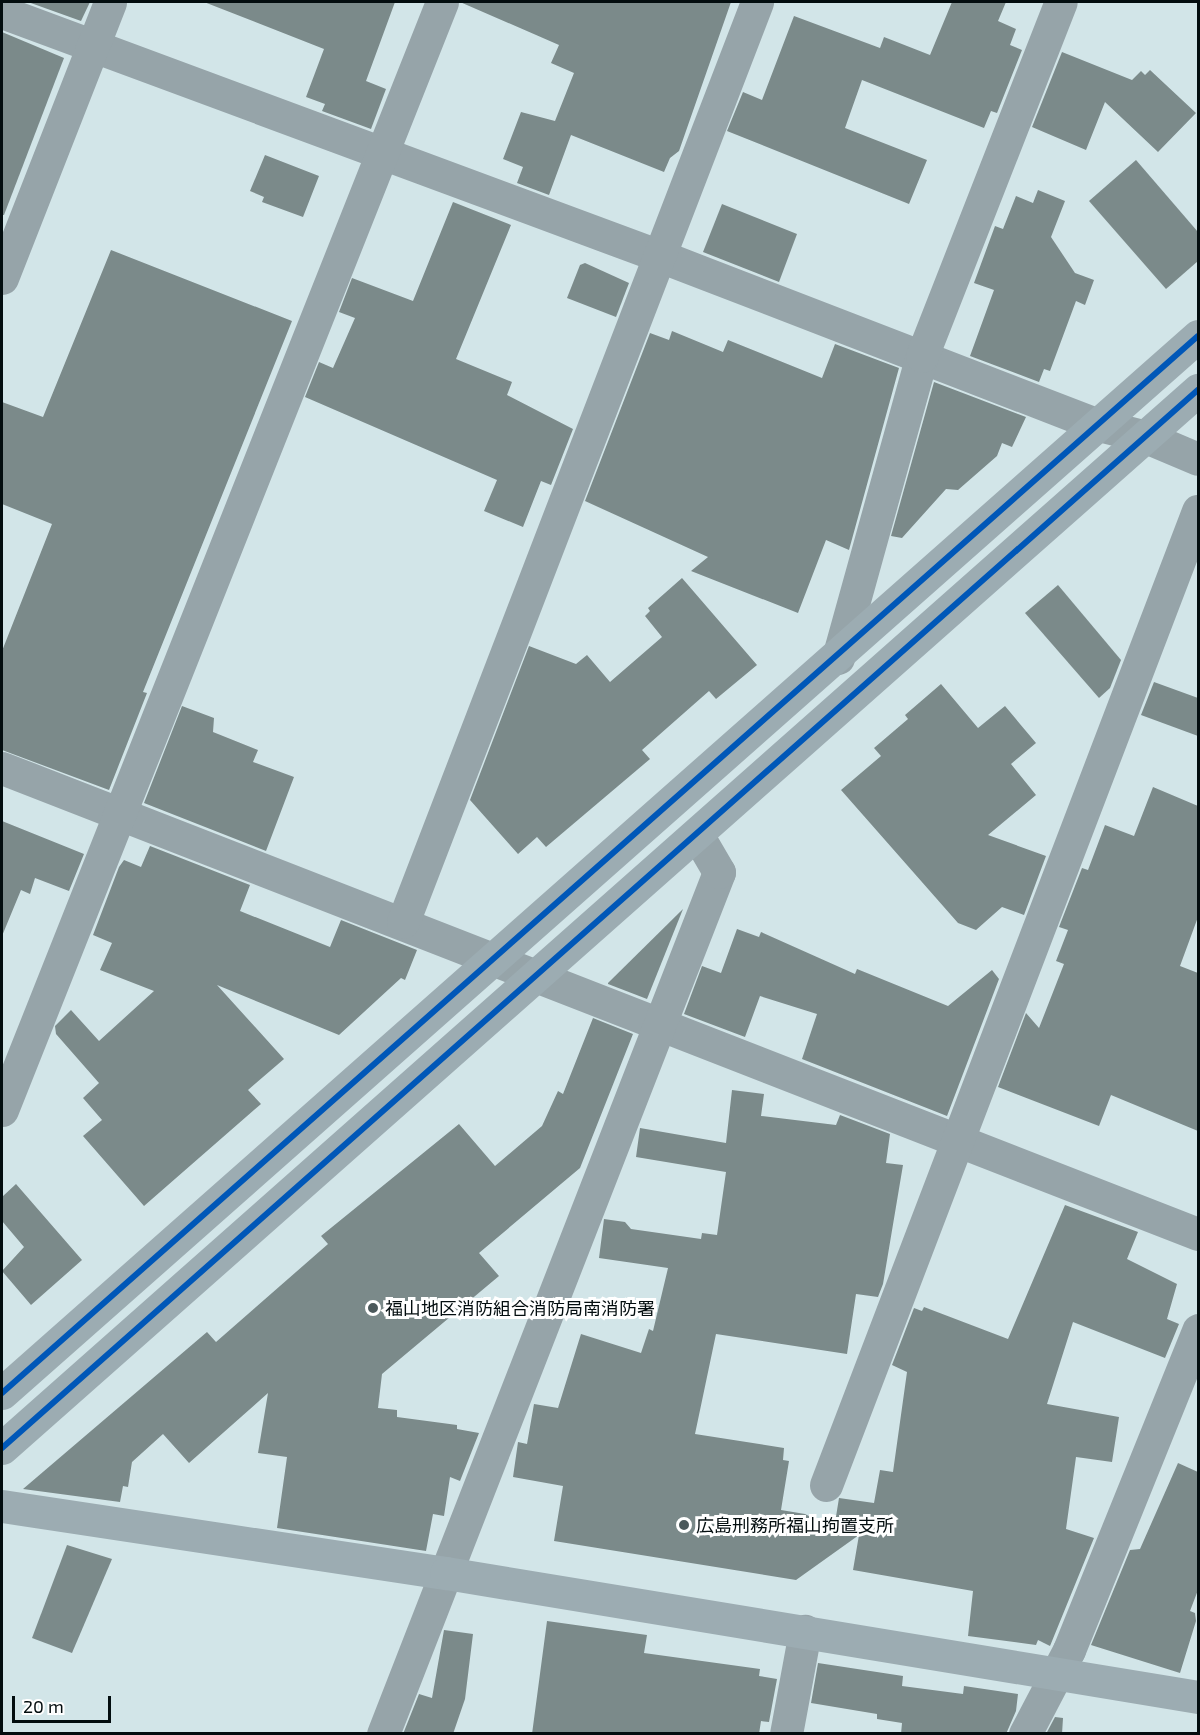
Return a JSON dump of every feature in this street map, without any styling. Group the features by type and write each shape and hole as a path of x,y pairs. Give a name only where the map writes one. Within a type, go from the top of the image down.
{"street":[{"path":"2,278 110,2"},
{"path":"2,1110 442,2"},
{"path":"403,922 757,2"},
{"path":"838,658 922,356 1061,2"},
{"path":"2,12 660,256 1095,424 1146,437 1198,459"},
{"path":"2,1393 838,658 1095,424 1198,336"},
{"path":"2,1448 698,836 1198,390"},
{"path":"826,1485 959,1143 1198,512"},
{"path":"2,768 120,816 403,922 494,961 663,1024 959,1143 1198,1234"},
{"path":"382,1734 663,1024 718,872 698,836"},
{"path":"1025,1734 1069,1650 1198,1330"},
{"path":"2,1506 446,1573 1198,1697"},
{"path":"786,1734 805,1631"}],"building":[{"path":"28,2 90,2 81,21"},
{"path":"204,2 395,2 366,81 386,89 371,129 322,111 325,104 306,97 324,49"},
{"path":"460,2 731,2 679,151 670,158 664,172 571,135 549,195 517,183 523,167 503,159 521,112 555,121 574,73 551,63 559,45"},
{"path":"952,2 1006,2 998,21 1016,29 1010,45 1022,50 997,113 991,111 984,128 862,80 845,128 927,160 909,204 727,131 743,92 762,100 794,16 880,48 884,37 930,55"},
{"path":"2,32 64,58 4,215 2,215"},
{"path":"1062,52 1132,80 1141,71 1145,75 1150,70 1196,113 1158,152 1105,102 1086,150 1032,127"},
{"path":"265,155 319,176 303,217 262,202 264,197 250,191"},
{"path":"1136,160 1198,232 1198,261 1166,289 1089,201"},
{"path":"1038,190 1065,201 1051,237 1075,273 1094,280 1085,305 1076,301 1050,371 1044,369 1039,382 970,356 994,290 974,283 995,226 1003,229 1016,196 1033,203"},
{"path":"453,202 511,225 456,359 512,382 507,395 573,429 551,485 541,481 523,527 484,511 497,480 305,397 319,362 333,368 355,318 339,312 352,278 413,301"},
{"path":"722,204 797,234 779,282 703,252"},
{"path":"111,250 292,321 143,692 147,693 109,790 2,750 2,651 52,524 2,504 2,402 43,417"},
{"path":"585,263 629,283 616,317 567,298 580,265"},
{"path":"672,331 723,352 728,340 822,378 835,344 899,368 849,550 826,540 798,613 691,571 708,557 585,501 650,333 669,340"},
{"path":"934,382 1026,417 1012,447 1002,443 997,456 958,490 946,489 902,538 891,536"},
{"path":"682,578 757,665 716,699 709,691 642,750 650,759 546,847 537,837 518,854 470,800 529,646 576,664 587,655 610,682 662,637 645,616 650,611 648,608"},
{"path":"1058,585 1121,660 1110,688 1099,698 1025,613"},
{"path":"1154,682 1198,698 1198,736 1141,715"},
{"path":"941,684 978,728 1005,706 1036,743 1011,764 1036,795 988,835 1046,856 1024,915 1002,907 976,930 958,923 841,790 881,756 874,748 908,719 905,715"},
{"path":"182,706 214,718 213,732 258,750 253,762 294,777 266,851 144,803"},
{"path":"1153,787 1198,806 1198,917 1180,966 1198,973 1198,1131 1111,1095 1099,1126 998,1087 1026,1013 1039,1028 1064,964 1056,961 1068,930 1059,927 1082,868 1088,870 1105,825 1134,836"},
{"path":"2,821 84,854 69,891 35,878 30,894 21,890 2,936"},
{"path":"150,846 250,885 240,911 330,947 341,920 417,950 405,980 401,978 339,1035 217,985 284,1059 248,1090 261,1104 144,1206 83,1136 102,1120 83,1098 99,1083 56,1034 55,1026 71,1010 99,1041 154,991 100,970 112,943 93,935 119,867 124,860 141,867"},
{"path":"683,909 647,999 608,984 608,983"},
{"path":"737,929 759,937 761,932 855,974 857,969 948,1006 992,970 999,979 947,1116 802,1059 817,1014 760,996 745,1037 684,1014 702,966 721,973"},
{"path":"593,1018 633,1034 580,1168 479,1253 499,1276 382,1374 378,1408 397,1410 397,1417 457,1425 457,1429 479,1433 460,1481 450,1477 444,1516 433,1514 426,1551 277,1528 287,1457 258,1453 268,1393 189,1463 163,1434 132,1462 128,1487 123,1486 120,1502 23,1489 207,1332 216,1342 328,1244 321,1236 459,1124 495,1166 542,1126 558,1091 563,1094"},
{"path":"732,1090 764,1094 761,1116 836,1125 840,1115 890,1134 886,1163 903,1165 883,1284 878,1297 856,1294 847,1354 716,1334 695,1434 784,1448 783,1460 789,1461 781,1510 805,1514 834,1529 839,1498 874,1503 880,1470 893,1472 907,1372 892,1365 914,1308 922,1311 924,1307 1008,1339 1065,1205 1138,1232 1127,1259 1177,1284 1167,1319 1179,1324 1165,1358 1073,1322 1047,1404 1119,1417 1112,1462 1076,1457 1066,1529 1094,1538 1050,1646 1038,1640 1036,1645 968,1636 973,1591 853,1570 859,1535 796,1580 554,1541 563,1486 513,1477 518,1442 527,1444 534,1404 558,1408 581,1334 641,1353 649,1329 653,1331 668,1268 599,1258 604,1219 625,1222 631,1229 701,1239 702,1233 717,1235 726,1172 636,1157 640,1128 726,1143"},
{"path":"16,1184 82,1260 31,1305 2,1271 24,1247 2,1221 2,1197"},
{"path":"1178,1463 1198,1472 1198,1590 1190,1611 1195,1613 1196,1621 1180,1673 1091,1645 1130,1550 1140,1549"},
{"path":"67,1545 112,1559 72,1653 32,1638"},
{"path":"547,1621 647,1635 644,1653 760,1669 759,1676 777,1679 769,1722 761,1721 759,1734 532,1734"},
{"path":"444,1630 473,1634 465,1699 453,1734 403,1734 419,1694 432,1698"},
{"path":"818,1663 903,1676 902,1686 963,1694 964,1686 1018,1694 1016,1711 1006,1734 901,1734 902,1723 877,1719 877,1714 811,1703"},
{"path":"1055,1717 1063,1718 1062,1734 1046,1734"}],"cycle path":[{"path":"2,1393 1198,336"},
{"path":"2,1448 1198,390"}],"place":[{"name":"福山地区消防組合消防局南消防署","path":"373,1308"},
{"name":"広島刑務所福山拘置支所","path":"684,1525"}]}
